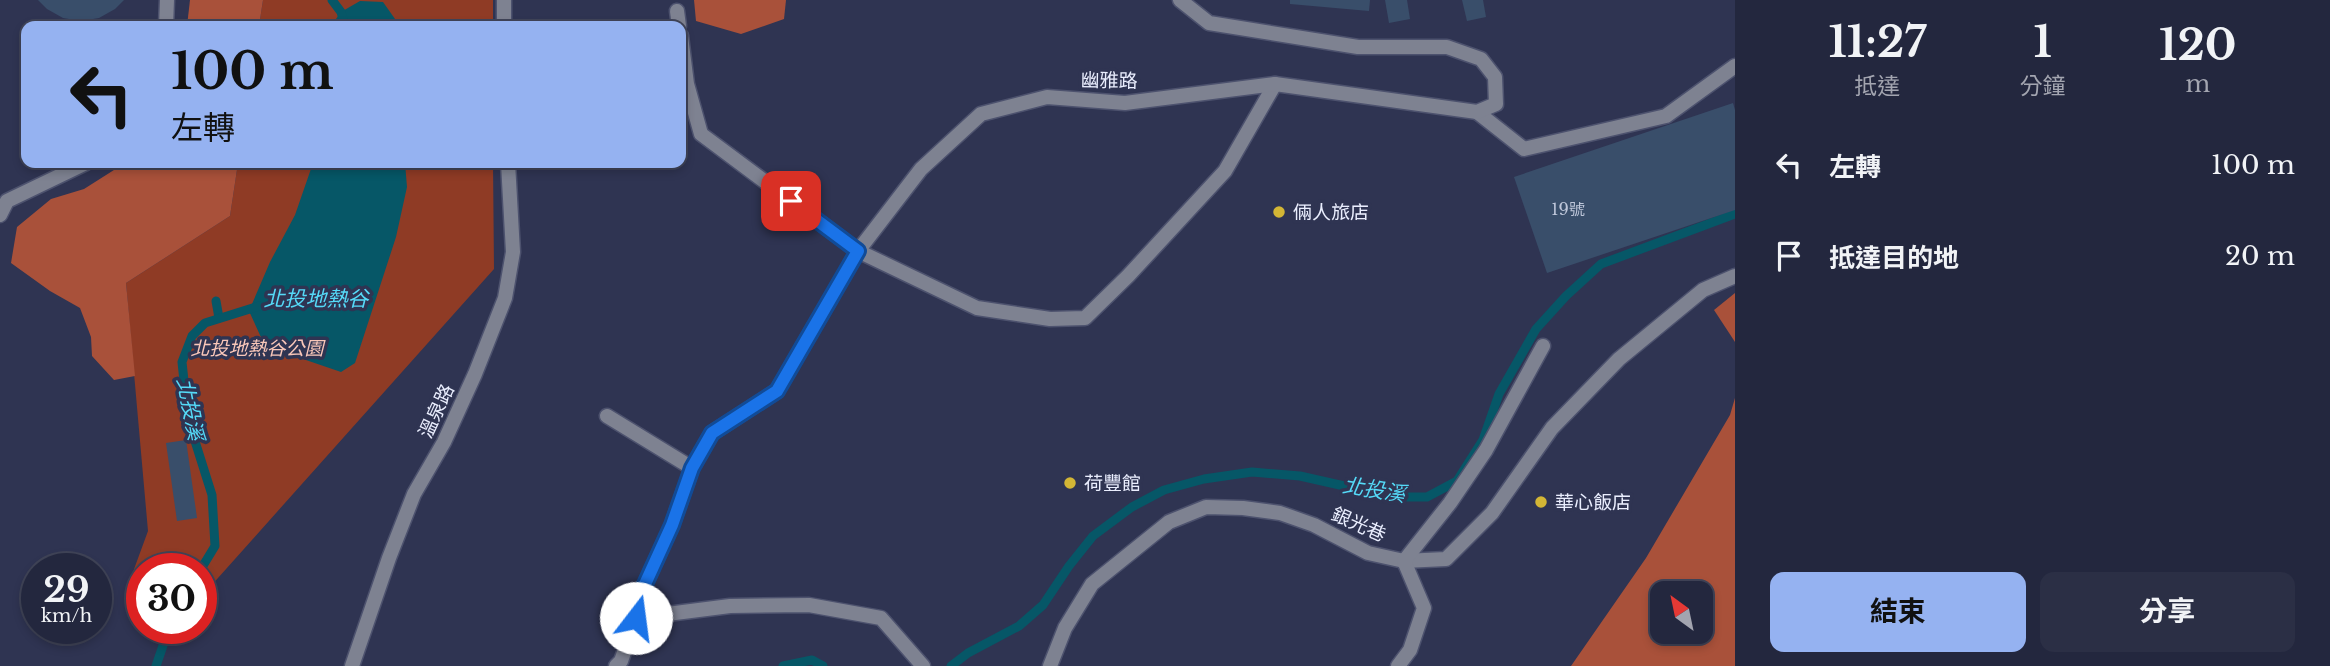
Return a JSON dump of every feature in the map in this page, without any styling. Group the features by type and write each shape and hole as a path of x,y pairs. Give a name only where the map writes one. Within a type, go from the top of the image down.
{"street":[{"path":"166,21 167,0"},
{"path":"504,0 504,21"},
{"path":"1180,0 1209,23 1358,47 1447,47 1481,59 1494,77 1496,104 1477,112 1524,149 1666,116 1735,66"},
{"path":"686,76 701,134 858,251 977,308 1049,319 1086,318 1128,276 1225,171 1276,84"},
{"name":"幽雅路","path":"636,618 641,593 672,525 692,468 712,433 777,391 858,251 921,169 981,114 1047,97 1125,103 1276,84 1477,112"},
{"path":"0,215 7,201 76,168"},
{"name":"溫泉路","path":"352,666 414,494 444,442 505,298 513,252 508,168"},
{"name":"銀光巷","path":"1050,666 1065,628 1092,584 1169,522 1206,507 1280,513 1314,525 1368,553 1404,561 1446,559 1492,513 1552,428 1619,359 1703,290 1735,276"},
{"path":"1398,666 1410,650 1424,608 1404,561 1450,503 1486,450 1543,346"},
{"path":"607,416 692,468"},
{"path":"616,666 621,661 636,618 730,606 809,605 881,618 923,666"}],"green space":[{"path":"263,0 493,0 493,21 260,21"},
{"name":"北投地熱谷公園","path":"237,168 493,168 494,269 217,579 217,553 140,553 148,531 126,283 230,216"}],"shaded area":[{"path":"190,0 263,0 260,21 188,21"},
{"path":"694,0 786,0 784,19 741,34 696,21"},
{"path":"117,168 237,168 230,216 126,283 135,376 114,380 92,356 91,337 80,308 50,291 11,263 17,227 51,199 84,189"},
{"path":"1735,293 1735,342 1714,310"},
{"path":"1735,398 1735,666 1571,666 1646,558 1730,415"}],"water":[{"path":"360,1 383,2 396,21 335,21 341,12"},
{"name":"北投地熱谷","path":"311,168 405,168 407,187 396,237 355,363 341,372 265,346 249,311 270,262 295,215"}],"building":[{"path":"38,0 124,0 99,18 81,21 63,18"},
{"path":"1290,0 1370,0 1369,11 1290,4"},
{"path":"1385,0 1407,0 1410,19 1389,23"},
{"path":"1462,0 1483,0 1486,17 1467,21"},
{"path":"1733,103 1735,210 1547,273 1514,177"},
{"path":"186,440 197,518 177,521 166,443"}],"waterway":[{"name":"北投溪","path":"332,0 344,21"},
{"name":"北投溪","path":"951,666 968,653 1019,626 1043,605 1093,536 1132,507 1164,490 1204,479 1252,472 1300,476 1393,497 1427,497 1457,481 1483,440 1499,394 1536,329 1566,296 1601,264 1735,214"},
{"path":"216,301 219,318"},
{"name":"北投溪","path":"211,553 215,546 212,495 188,419 182,362 192,336 205,323 259,306"},
{"name":"北投溪","path":"156,666 164,644"},
{"name":"北投溪","path":"783,666 812,660 823,666"}],"place":[{"name":"倆人旅店","path":"1279,212"},
{"name":"荷豐館","path":"1070,483"},
{"name":"華心飯店","path":"1541,502"}],"route":[{"path":"636,618 641,593 672,525 692,468 712,433 777,391 858,251 791,201"}]}
